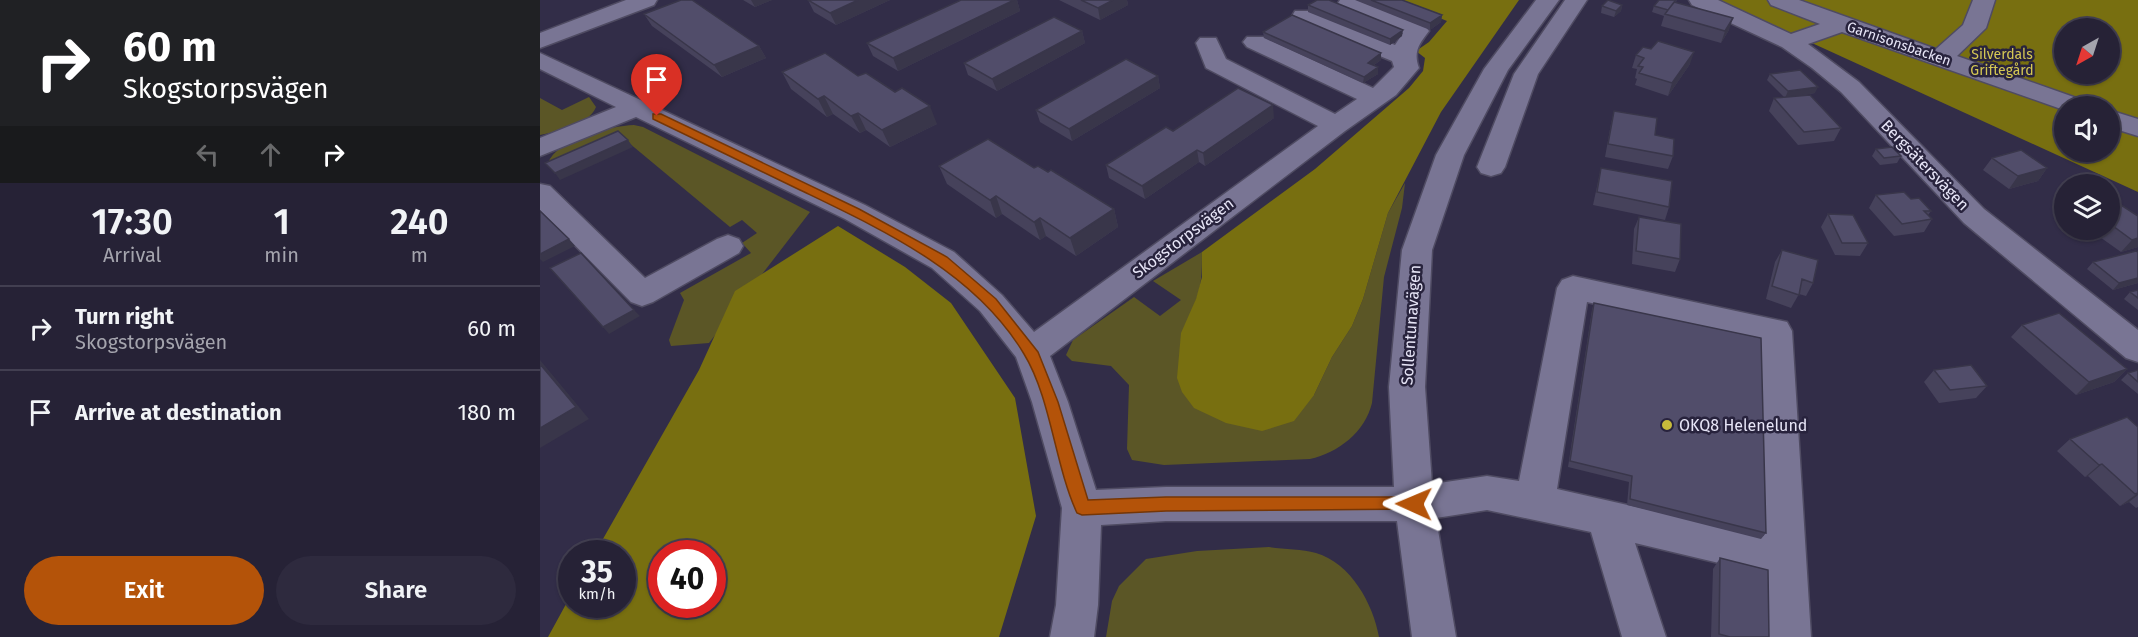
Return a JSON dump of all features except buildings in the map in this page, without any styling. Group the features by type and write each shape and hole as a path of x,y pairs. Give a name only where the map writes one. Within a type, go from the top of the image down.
{"street":[{"path":"540,40 646,0"},
{"name":"Sollentunavägen","path":"1434,637 1414,504 1407,387 1416,250 1450,155 1496,69 1548,0"},
{"path":"1491,167 1526,74 1576,0"},
{"name":"Bergsätersvägen","path":"1700,0 1790,42 1850,87 1974,216 2138,349"},
{"path":"1779,0 1842,24"},
{"path":"1940,58 1974,28 1984,0"},
{"name":"Skogstorpsvägen","path":"1031,352 1336,125 1387,90 1405,63 1408,42 1418,31 1349,3"},
{"path":"1303,16 1405,63"},
{"name":"Garnisonsbacken","path":"1790,42 1842,24 2054,98"},
{"path":"1255,42 1375,98"},
{"path":"1208,43 1215,63 1336,125"},
{"path":"540,60 855,212 943,260 992,303 1031,352 1050,402 1082,508 1077,605 1072,637"},
{"path":"540,148 637,107"},
{"path":"2120,122 2138,128"},
{"path":"540,193 642,294 728,246"},
{"path":"1535,501 1573,288 1775,331 1789,637"},
{"path":"1082,508 1166,504 1414,504 1487,493 1535,501 1785,560"},
{"path":"1607,518 1644,637"}],"shaded area":[{"path":"589,97 596,107 586,119 572,127 540,135 540,98 562,110"},
{"path":"634,125 643,127 810,212 709,343 671,346 669,340 684,300 680,293 751,253 742,243 757,233 742,220 730,227 623,138 548,163 562,147 585,135"},
{"path":"1405,183 1402,208 1384,277 1372,403 1357,432 1331,452 1310,459 1164,465 1132,460 1127,449 1129,385 1111,366 1072,361 1066,355 1073,340 1134,297 1160,316 1181,300 1153,281 1202,252 1199,289 1184,331 1180,351 1314,395 1332,357 1352,326 1363,299 1388,213"},
{"path":"1269,547 1316,553 1340,566 1350,575 1366,599 1379,637 1106,637 1112,601 1119,586 1146,559 1197,551"}],"green space":[{"path":"1395,0 1519,0 1441,112 1388,213 1363,299 1352,326 1332,357 1314,395 1294,421 1262,431 1226,423 1194,408 1182,392 1177,378 1181,333 1196,299 1202,277 1202,252 1315,169 1409,88 1423,71 1425,58 1416,51 1429,42 1447,21"},
{"name":"Silverdals Griftegård","path":"1718,0 2138,0 2138,192 2120,184 2120,174 2099,174 2072,162 2120,162 2120,96 2054,96 2054,154"},
{"path":"838,226 905,267 951,303 1015,398 1036,516 999,637 548,637 558,618 636,618 636,540 602,540 699,370 735,291"}],"place":[{"name":"OKQ8 Helenelund","path":"1667,425"}],"route":[{"path":"657,116 855,212 943,260 992,303 1031,352 1050,402 1082,508 1166,504 1414,504"}]}
